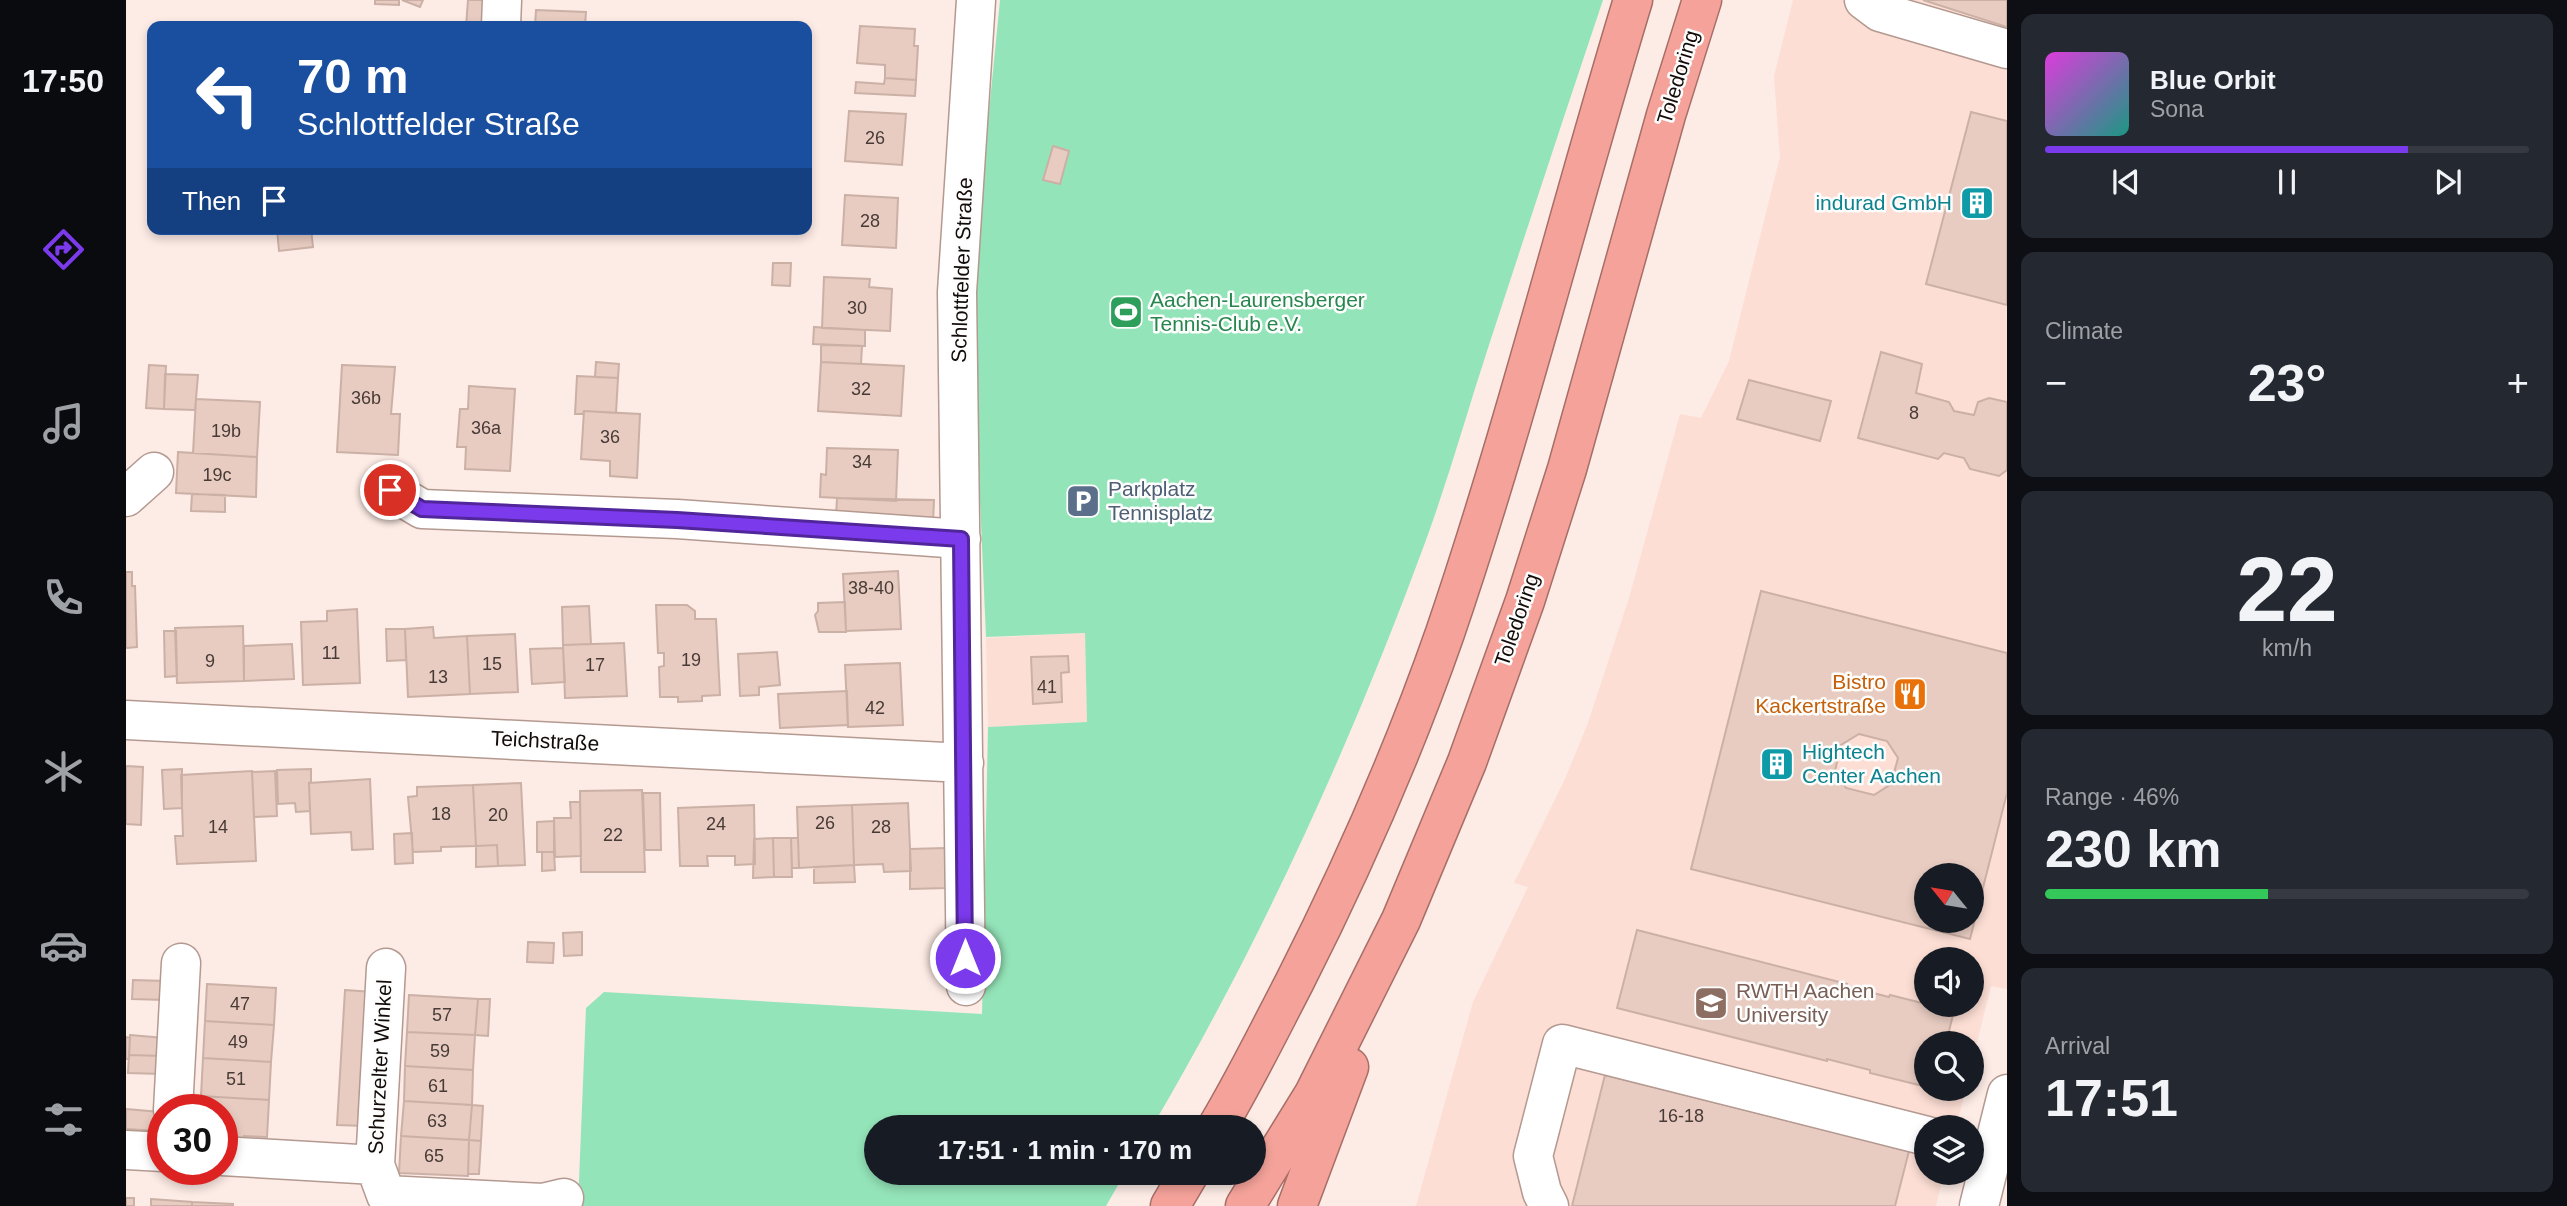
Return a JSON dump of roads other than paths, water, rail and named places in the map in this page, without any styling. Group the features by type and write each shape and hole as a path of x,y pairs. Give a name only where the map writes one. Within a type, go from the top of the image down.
{"highway":[{"path":"1224,1115 1327,918 1408,732 1480,524 1633,0"},
{"name":"Toledoring","path":"1245,1206 1314,1094 1401,920 1467,762 1525,601 1567,469 1666,115 1702,0"},
{"path":"1297,1206 1401,920"},
{"path":"1170,1206 1182,1185"}],"street":[{"path":"501,21 502,0"},
{"name":"Schlottfelder Straße","path":"966,986 957,292 976,0"},
{"path":"1864,0 1880,12 2007,50"},
{"path":"126,497 154,472"},
{"path":"390,490 422,509 677,520 961,539"},
{"name":"Teichstraße","path":"126,720 964,763"},
{"path":"174,1094 181,963"},
{"name":"Schurzelter Winkel","path":"386,968 375,1165 386,1195 543,1203 564,1198"},
{"path":"1549,1206 1542,1192 1533,1156 1562,1044 1628,1071 1914,1133"},
{"path":"1984,1146 2007,1094"},
{"path":"126,1150 147,1151"},
{"name":"Schurzelter Winkel","path":"238,1157 375,1165"},
{"path":"1979,1206 1980,1185"}],"place":[{"name":"indurad GmbH","path":"1977,203"},
{"name":"Aachen-Laurensberger Tennis-Club e.V.","path":"1126,312"},
{"name":"Parkplatz Tennisplatz","path":"1083,501"},
{"name":"Bistro Kackertstraße","path":"1910,694"},
{"name":"Hightech Center Aachen","path":"1777,764"},
{"name":"RWTH Aachen University","path":"1711,1003"}]}
